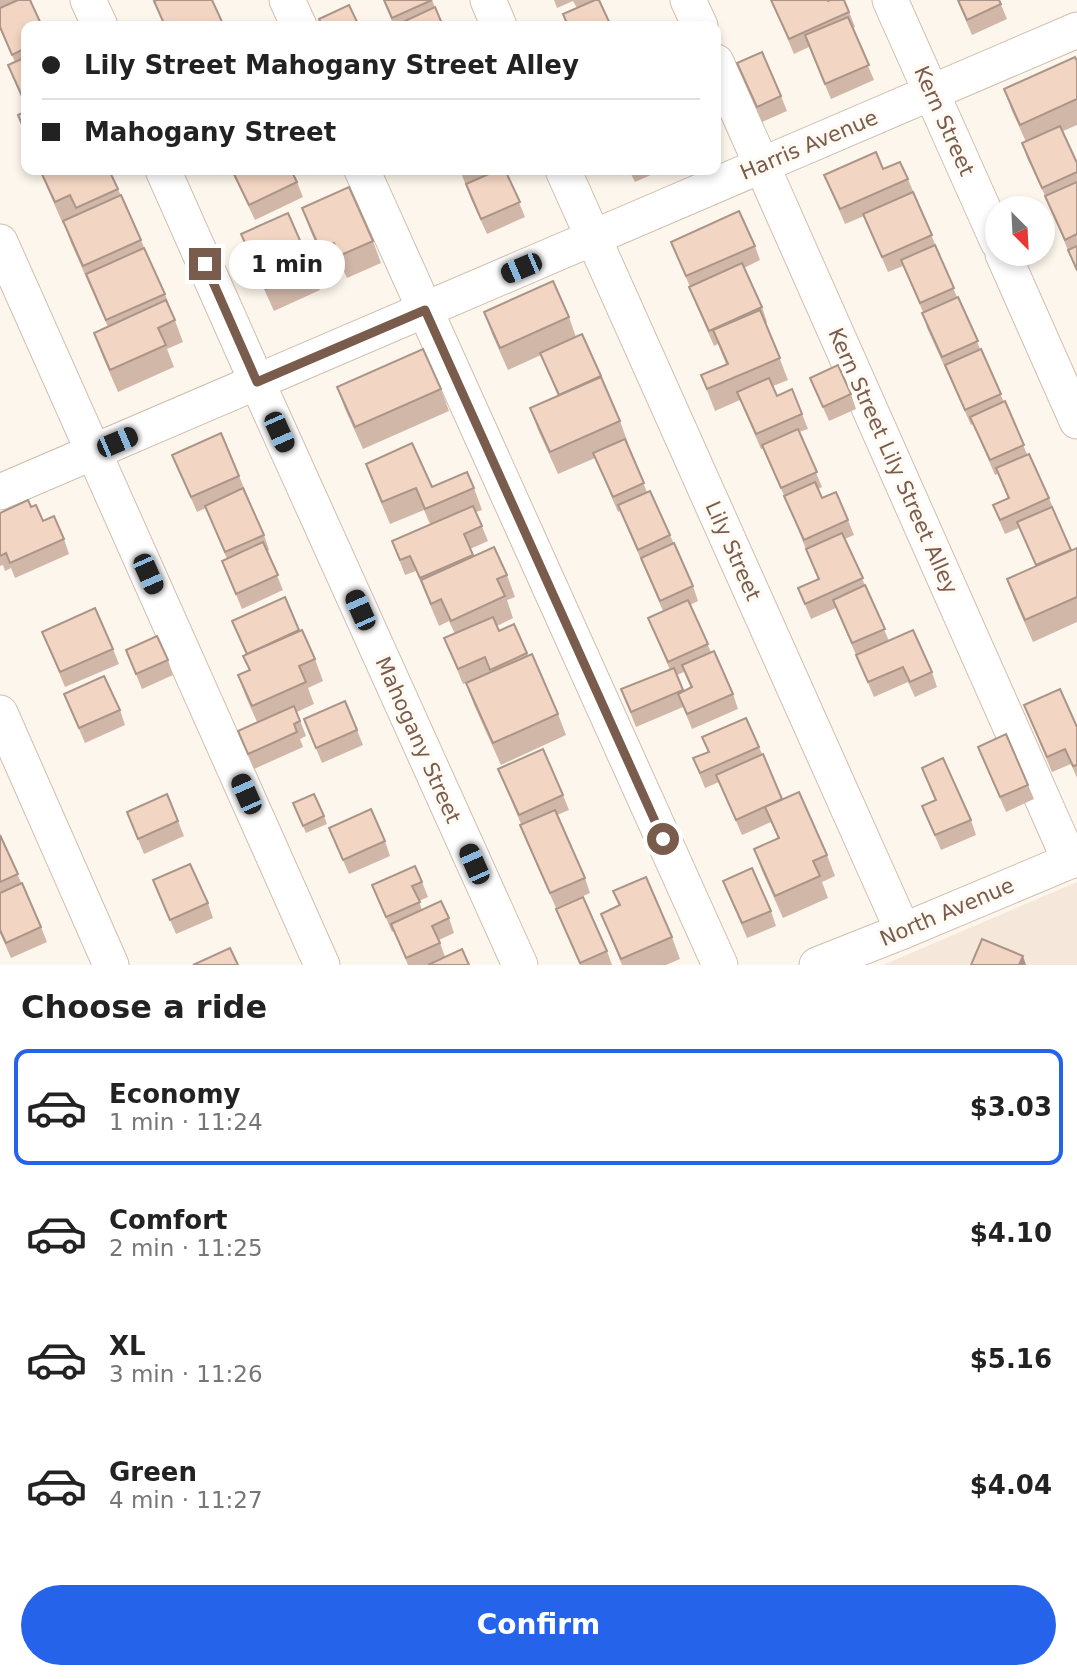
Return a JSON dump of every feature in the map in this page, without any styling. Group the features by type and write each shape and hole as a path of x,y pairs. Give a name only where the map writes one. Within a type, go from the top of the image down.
{"street":[{"path":"88,0 98,21"},
{"path":"287,0 297,21"},
{"path":"488,0 497,21"},
{"path":"688,0 698,21"},
{"name":"Kern Street","path":"890,0 985,213"},
{"name":"Harris Avenue","path":"0,492 1077,30"},
{"name":"Kern Street Lily Street Alley","path":"721,73 1073,860"},
{"name":"Mahogany Street","path":"165,175 520,965"},
{"path":"364,175 720,965"},
{"name":"Lily Street","path":"565,175 903,932"},
{"path":"0,242 322,965"},
{"path":"1008,266 1077,421"},
{"path":"0,713 111,965"},
{"name":"North Avenue","path":"817,965 903,932 1073,860"}],"shaded area":[{"path":"1077,882 1077,965 883,965"}],"building":[{"path":"18,0 30,0 40,21 21,21 21,50 12,55 0,27 0,8"},
{"path":"212,0 222,21 163,21 154,1"},
{"path":"384,0 432,0 392,18"},
{"path":"599,0 609,21 566,21 563,14"},
{"path":"771,0 844,0 849,12 789,39"},
{"path":"958,0 999,0 1001,4 967,20"},
{"path":"349,5 357,21 320,21 319,19"},
{"path":"435,7 441,21 405,21"},
{"path":"848,17 869,65 825,84 805,35"},
{"path":"762,52 781,96 757,107 737,63"},
{"path":"1075,57 1077,99 1020,125 1004,89"},
{"path":"21,59 21,94 8,65"},
{"path":"1060,126 1077,163 1077,172 1042,188 1022,143"},
{"path":"876,152 883,169 900,162 908,179 840,209 824,175"},
{"path":"42,175 111,175 118,189 76,208 70,195 55,202"},
{"path":"234,175 294,175 297,182 249,205"},
{"path":"487,175 507,175 520,202 481,219 466,184"},
{"path":"1077,182 1077,234 1065,240 1055,218 1055,196 1045,196"},
{"path":"349,187 373,241 339,256 334,243 320,249 302,208"},
{"path":"913,192 932,235 882,257 863,214"},
{"path":"121,195 141,240 83,266 63,221"},
{"path":"739,211 755,246 686,276 671,242"},
{"path":"288,213 312,268 266,289 241,234"},
{"path":"935,245 954,288 920,303 901,260"},
{"path":"1077,246 1077,270 1068,250"},
{"path":"144,248 165,294 106,320 86,274"},
{"path":"742,263 762,307 709,331 689,287"},
{"path":"553,281 569,317 500,348 484,312"},
{"path":"958,297 978,341 942,357 922,313"},
{"path":"166,300 175,320 158,328 166,345 110,370 94,333"},
{"path":"760,310 780,358 707,389 701,375 728,364 713,330"},
{"path":"582,334 601,376 559,395 540,353"},
{"path":"423,349 441,389 355,427 337,387"},
{"path":"981,349 1001,394 965,410 945,365"},
{"path":"838,365 851,394 823,407 810,378"},
{"path":"601,377 620,421 550,452 530,408"},
{"path":"769,378 777,396 792,389 802,414 756,434 737,392"},
{"path":"1005,401 1024,445 990,460 970,417"},
{"path":"798,429 817,472 781,488 762,445"},
{"path":"221,433 239,476 191,497 172,455"},
{"path":"625,439 644,483 613,497 593,453"},
{"path":"412,443 432,487 467,472 474,488 425,509 416,488 382,502 366,464"},
{"path":"1029,454 1049,498 1000,520 993,505 1009,498 996,468"},
{"path":"815,482 822,498 836,492 848,520 804,540 784,496"},
{"path":"243,488 264,535 225,552 205,506"},
{"path":"650,491 670,535 638,550 618,505"},
{"path":"28,500 31,507 36,505 43,521 54,516 64,539 10,563 6,553 0,556 0,513"},
{"path":"473,506 482,526 464,534 473,555 420,578 410,556 400,560 392,541"},
{"path":"1052,507 1071,550 1036,565 1017,522"},
{"path":"842,533 863,578 805,604 798,588 819,579 806,549"},
{"path":"263,542 278,575 236,594 222,561"},
{"path":"674,543 693,586 660,601 641,558"},
{"path":"494,547 507,575 497,579 505,596 451,621 441,599 431,604 421,580"},
{"path":"1077,548 1077,597 1025,620 1007,579"},
{"path":"865,585 885,629 852,643 833,600"},
{"path":"285,597 299,630 247,654 232,621"},
{"path":"688,600 708,644 668,662 648,618"},
{"path":"95,608 113,649 60,672 42,632"},
{"path":"493,617 499,631 514,624 527,653 490,670 485,657 458,669 444,638"},
{"path":"302,630 315,659 299,666 306,682 252,706 238,675 250,670 243,656"},
{"path":"913,630 932,672 910,682 903,667 868,682 856,655"},
{"path":"157,636 168,660 136,674 126,650"},
{"path":"714,651 733,694 687,714 678,694 692,687 682,665"},
{"path":"532,654 558,714 493,743 466,683"},
{"path":"674,668 683,690 631,712 621,689"},
{"path":"104,676 120,710 79,728 64,694"},
{"path":"1060,689 1077,727 1077,765 1073,766 1065,749 1047,757 1024,705"},
{"path":"345,701 357,730 316,748 304,719"},
{"path":"294,706 300,721 294,724 297,732 248,754 238,731"},
{"path":"746,718 759,747 700,773 693,758 709,752 702,737"},
{"path":"1006,734 1028,785 1000,797 978,747"},
{"path":"543,749 563,795 519,815 498,769"},
{"path":"763,754 782,799 736,820 716,775"},
{"path":"943,758 971,820 935,835 922,806 936,800 922,768"},
{"path":"799,792 827,855 813,861 820,876 775,896 754,849 779,838 765,807"},
{"path":"167,794 178,821 138,839 127,812"},
{"path":"314,794 324,816 303,826 293,803"},
{"path":"371,809 385,841 343,860 329,828"},
{"path":"555,810 585,878 550,893 520,825"},
{"path":"0,835 18,874 0,882"},
{"path":"190,864 208,903 170,920 153,880"},
{"path":"415,866 422,882 412,886 420,902 386,917 372,885"},
{"path":"752,868 771,911 742,923 723,881"},
{"path":"646,877 672,937 621,959 601,914 620,905 613,891"},
{"path":"22,883 41,927 6,943 0,930 0,893"},
{"path":"583,897 607,951 580,963 556,909"},
{"path":"441,901 449,918 432,926 440,943 406,958 391,924"},
{"path":"982,939 1023,956 1019,965 971,965"},
{"path":"230,948 238,965 193,965"},
{"path":"462,949 469,965 428,965"}],"route":[{"path":"205,264 257,382 425,310 663,839"}]}
